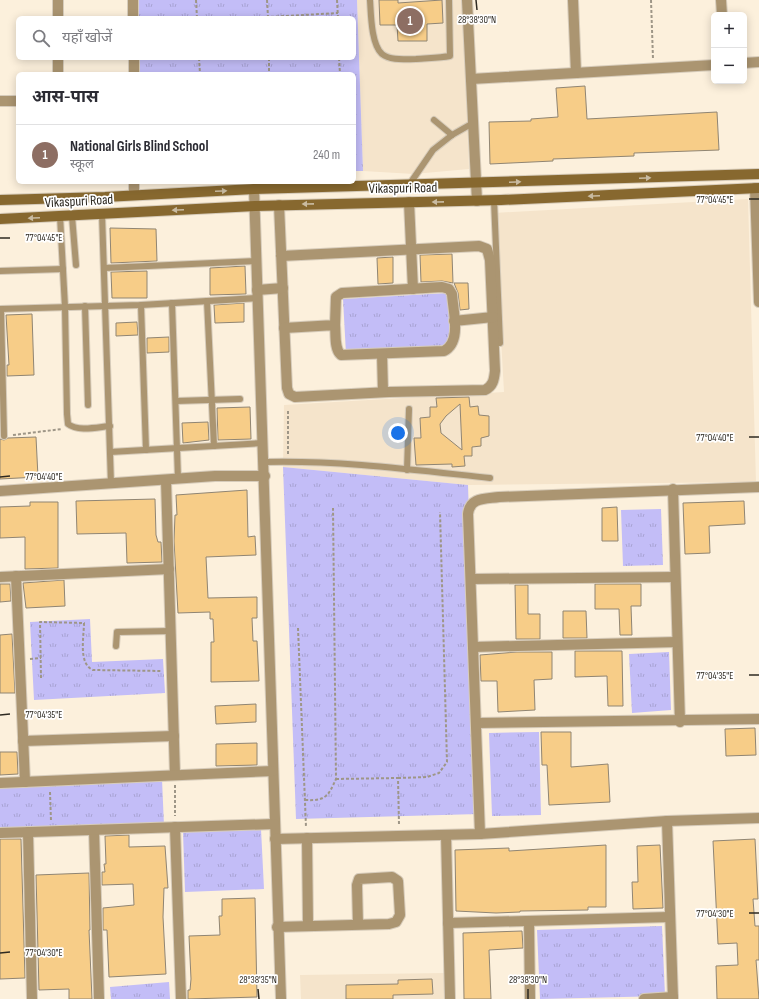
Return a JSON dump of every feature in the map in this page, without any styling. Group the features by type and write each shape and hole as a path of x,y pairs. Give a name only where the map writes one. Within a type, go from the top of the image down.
{"street":[{"path":"58,0 58,16"},
{"path":"133,0 133,16"},
{"path":"467,0 477,201"},
{"path":"573,0 576,73"},
{"path":"721,0 722,12"},
{"path":"58,60 58,72"},
{"path":"134,60 134,72"},
{"path":"747,63 759,62"},
{"path":"471,79 711,65"},
{"path":"0,101 16,100"},
{"name":"Vikaspuri Road","path":"0,200 254,189 759,174"},
{"path":"134,184 134,194"},
{"path":"757,188 759,302"},
{"name":"Vikaspuri Road","path":"0,219 279,205 477,201 757,188"},
{"path":"254,189 265,476 274,839 281,999"},
{"path":"409,202 413,289"},
{"path":"279,205 287,388 289,394 295,397 383,392 485,390 490,388 494,381 495,371 490,260 487,249 479,246 282,256"},
{"path":"442,287 449,289 452,294 454,321 452,345 444,351 341,355 337,348 335,325 336,297 339,294 442,287"},
{"path":"258,294 283,288"},
{"path":"454,321 493,317"},
{"path":"284,328 335,325"},
{"path":"382,354 383,392"},
{"path":"0,491 178,479 265,476"},
{"path":"166,480 175,775"},
{"path":"480,834 468,514 470,504 475,501 520,496 673,489 759,487"},
{"path":"673,489 680,722"},
{"path":"0,577 169,569"},
{"path":"16,576 24,782"},
{"path":"471,579 675,577"},
{"path":"473,648 677,642"},
{"path":"476,723 680,722 759,719"},
{"path":"23,741 174,736"},
{"path":"0,783 273,771"},
{"path":"274,839 480,834 667,821 759,818"},
{"path":"644,999 673,998 667,821"},
{"path":"0,833 274,824"},
{"path":"175,827 181,999"},
{"path":"94,830 99,999"},
{"path":"28,832 32,999"},
{"path":"446,835 450,999"},
{"path":"307,838 308,926"},
{"path":"277,927 358,924 396,922 400,915 398,881 392,877 359,879 357,885 358,924"},
{"path":"448,923 670,917"},
{"path":"529,921 530,999"}],"lane":[{"path":"370,0 372,26 379,49 382,54 389,58 403,59 450,56 449,0"},
{"path":"434,120 452,135"},
{"path":"408,185 433,150 452,135 473,123"},
{"path":"494,200 500,343"},
{"path":"102,214 111,484"},
{"path":"60,216 65,307 68,424 73,428 110,426"},
{"path":"72,216 76,265"},
{"path":"105,268 257,261"},
{"path":"0,271 63,269"},
{"path":"4,436 0,309 207,301 258,294"},
{"path":"207,301 214,446"},
{"path":"172,303 178,479"},
{"path":"141,304 146,450"},
{"path":"85,306 88,405"},
{"path":"176,401 240,399"},
{"path":"407,470 409,409"},
{"path":"110,452 263,444"},
{"path":"264,462 289,462 407,470 490,478"},
{"path":"116,646 117,632 171,631"}],"path":[{"path":"196,0 197,16"},
{"path":"268,0 268,16"},
{"path":"296,16 338,13 337,0"},
{"path":"651,0 654,68"},
{"path":"199,60 200,72"},
{"path":"269,60 269,72"},
{"path":"340,60 340,72"},
{"path":"288,411 289,462"},
{"path":"4,436 73,428"},
{"path":"305,800 318,801 326,797 336,779 333,508"},
{"path":"336,779 427,777 439,773 447,762 440,512"},
{"path":"41,678 40,622 84,623 83,647 85,663 93,670 172,671"},
{"path":"298,628 307,838"},
{"path":"175,775 175,827"},
{"path":"398,778 399,836"},
{"path":"43,790 50,790 52,825"}],"shaded area":[{"path":"357,0 462,0 469,169 414,174 363,171"},
{"path":"748,199 756,482 468,485 283,467 284,405 504,392 494,213"},
{"path":"444,973 445,999 301,999 300,975"}],"green space":[{"path":"133,0 357,0 363,171 356,171 356,72 136,72 135,60 356,60 356,16 134,16"},
{"path":"448,293 450,348 346,354 343,299"},
{"path":"283,467 468,485 479,814 296,819"},
{"path":"661,509 663,565 623,566 621,510"},
{"path":"90,619 92,662 163,659 165,693 34,700 30,622"},
{"path":"669,652 671,710 632,713 629,654"},
{"path":"539,732 541,815 492,816 489,733"},
{"path":"162,779 164,826 0,834 0,787"},
{"path":"261,829 264,889 185,892 183,832"},
{"path":"662,926 665,996 540,999 537,930"},
{"path":"169,982 170,999 111,999 110,987"}],"building":[{"path":"379,0 398,0 398,3 442,0 443,23 427,24 427,41 398,41 397,25 380,25"},
{"path":"585,86 587,119 717,112 719,150 634,153 634,156 553,159 553,161 490,164 489,122 531,121 531,119 558,117 556,88"},
{"path":"110,228 156,229 157,261 111,263"},
{"path":"452,254 453,283 442,281 421,282 420,255"},
{"path":"393,257 393,283 378,284 377,258"},
{"path":"245,266 246,294 210,295 210,268"},
{"path":"147,271 147,298 112,298 111,272"},
{"path":"454,283 468,283 469,309 460,310 458,293"},
{"path":"244,303 244,322 215,323 214,305"},
{"path":"32,314 34,375 7,376 7,365 9,365 6,315"},
{"path":"137,322 138,335 116,336 116,323"},
{"path":"169,337 169,352 147,353 147,338"},
{"path":"469,397 470,407 478,406 479,415 489,416 489,436 481,438 481,446 472,447 472,456 464,456 465,466 452,467 452,464 416,465 414,438 421,438 420,418 430,417 430,407 437,407 436,398","holes":["460,404 462,450 441,433 440,424 446,416"]},
{"path":"250,407 251,439 218,440 217,408"},
{"path":"208,422 209,440 183,443 182,423"},
{"path":"36,437 38,477 0,479 0,439 4,440 8,438"},
{"path":"247,490 248,537 255,536 256,555 206,557 208,598 257,597 257,618 252,618 253,641 257,641 259,681 211,682 211,642 214,642 213,619 210,619 210,612 178,613 174,541 175,515 177,515 176,495"},
{"path":"155,499 156,535 158,542 161,542 162,562 127,563 126,533 77,534 76,501"},
{"path":"744,501 745,524 709,526 710,553 685,554 683,503"},
{"path":"30,502 58,502 58,568 25,569 25,537 0,538 0,507 30,506"},
{"path":"617,507 618,541 602,541 602,508"},
{"path":"64,580 65,606 26,608 23,583"},
{"path":"0,584 10,584 11,601 0,602"},
{"path":"595,584 641,584 641,606 631,606 632,635 620,635 619,609 595,609"},
{"path":"515,585 528,585 528,614 540,614 540,639 516,639"},
{"path":"563,611 586,611 587,638 563,638"},
{"path":"12,634 15,693 0,693 0,635"},
{"path":"575,651 622,651 623,706 608,706 607,676 575,677"},
{"path":"517,652 552,652 552,679 534,680 535,710 498,712 497,681 481,681 480,655"},
{"path":"256,704 256,722 216,724 215,706"},
{"path":"755,728 756,755 726,756 725,729"},
{"path":"541,732 571,732 571,767 608,764 610,802 549,805 547,765 542,765"},
{"path":"257,743 257,765 216,766 216,744"},
{"path":"0,752 17,752 18,774 0,775"},
{"path":"129,835 129,847 165,846 168,888 164,888 163,917 166,974 109,977 107,930 103,930 103,908 134,905 133,884 102,885 102,872 105,872 104,864 106,864 105,836"},
{"path":"0,839 21,839 25,978 0,979"},
{"path":"755,839 758,899 753,899 755,926 759,926 759,960 756,960 759,999 717,999 716,966 738,965 737,943 718,944 713,841"},
{"path":"606,845 606,907 588,907 588,910 520,911 496,913 456,911 455,850 509,848 509,851"},
{"path":"660,845 663,908 633,909 632,882 638,882 637,846"},
{"path":"89,873 89,930 92,999 69,999 69,989 39,990 36,875"},
{"path":"255,898 257,997 188,999 188,990 190,990 191,979 189,936 220,935 219,916 222,916 222,899"},
{"path":"522,931 523,948 489,950 491,999 464,999 463,933"},
{"path":"432,979 433,994 393,995 393,999 346,999 346,985 398,984 398,980"}],"place":[{"name":"National Girls Blind School","path":"410,21"}]}
